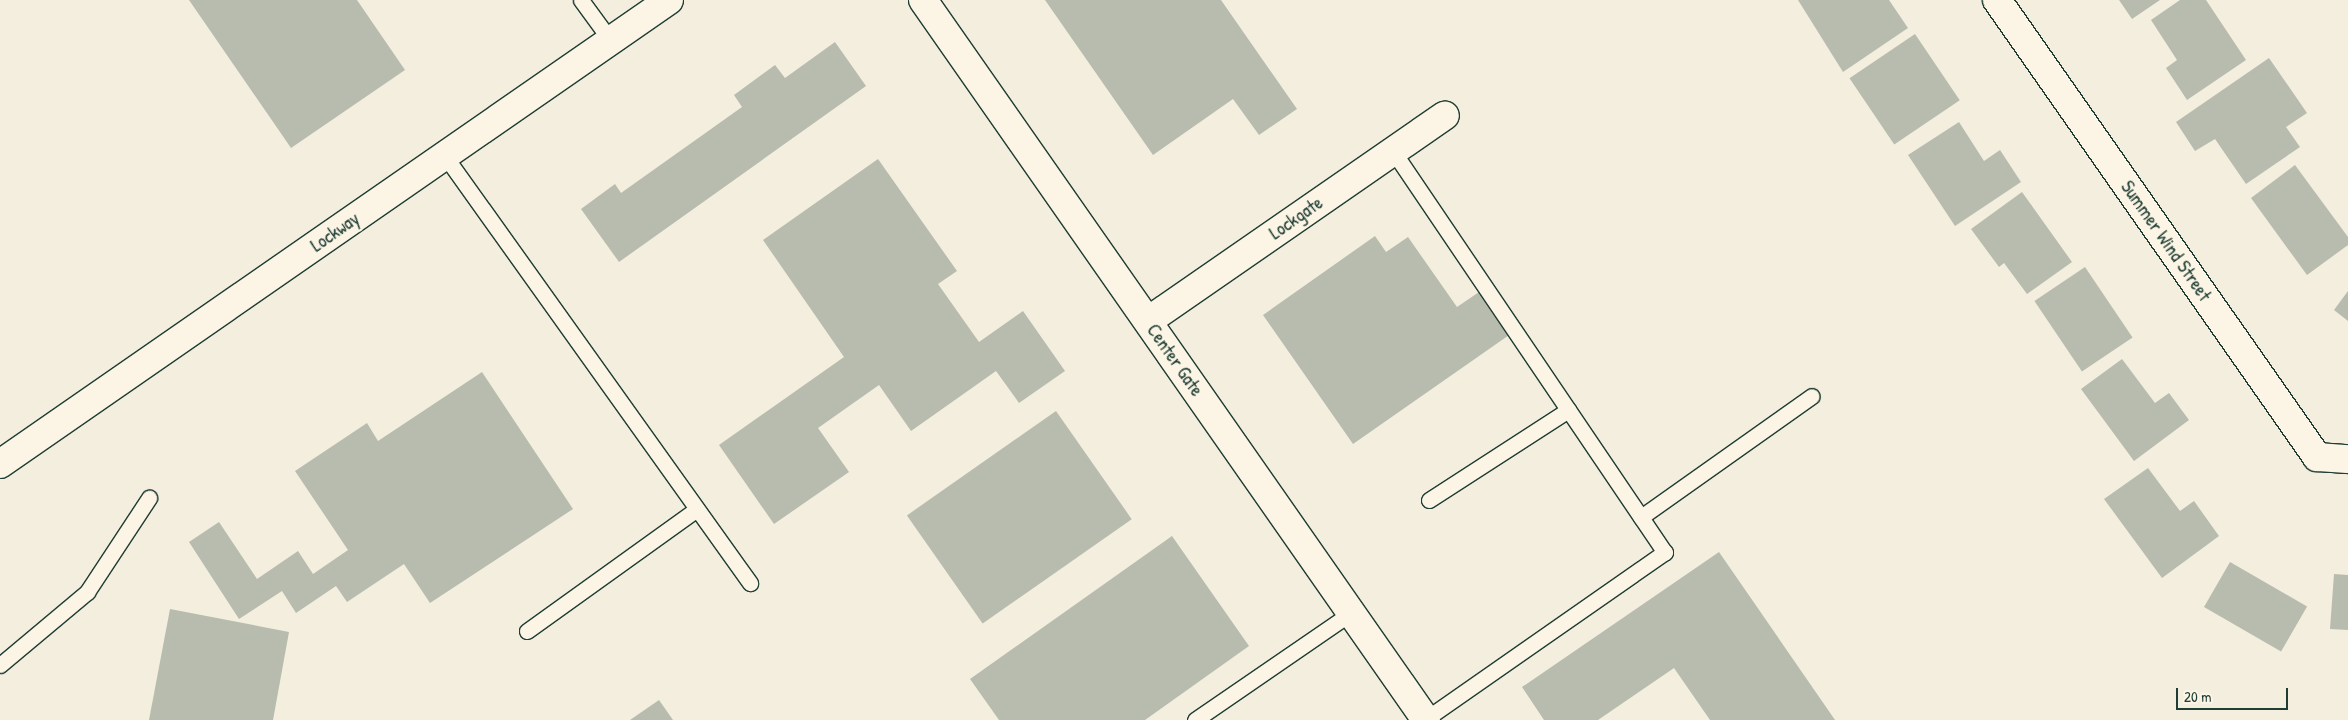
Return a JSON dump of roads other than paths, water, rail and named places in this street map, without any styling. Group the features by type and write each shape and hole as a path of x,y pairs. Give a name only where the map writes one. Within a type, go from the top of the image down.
{"street":[{"name":"Lockway","path":"0,464 669,0"},
{"name":"Center Gate","path":"923,0 1352,612 1420,718"},
{"name":"Summer Wind Street","path":"1997,0 2317,457 2348,459"},
{"name":"Lockgate","path":"1148,321 1445,115"}],"lane":[{"path":"581,0 611,41"},
{"path":"1393,151 1665,552 1420,718"},
{"path":"445,156 750,583"},
{"path":"1640,517 1812,396"},
{"path":"1429,500 1568,410"},
{"path":"0,665 87,592 149,498"},
{"path":"527,630 697,509"},
{"path":"1195,720 1352,612"}]}
